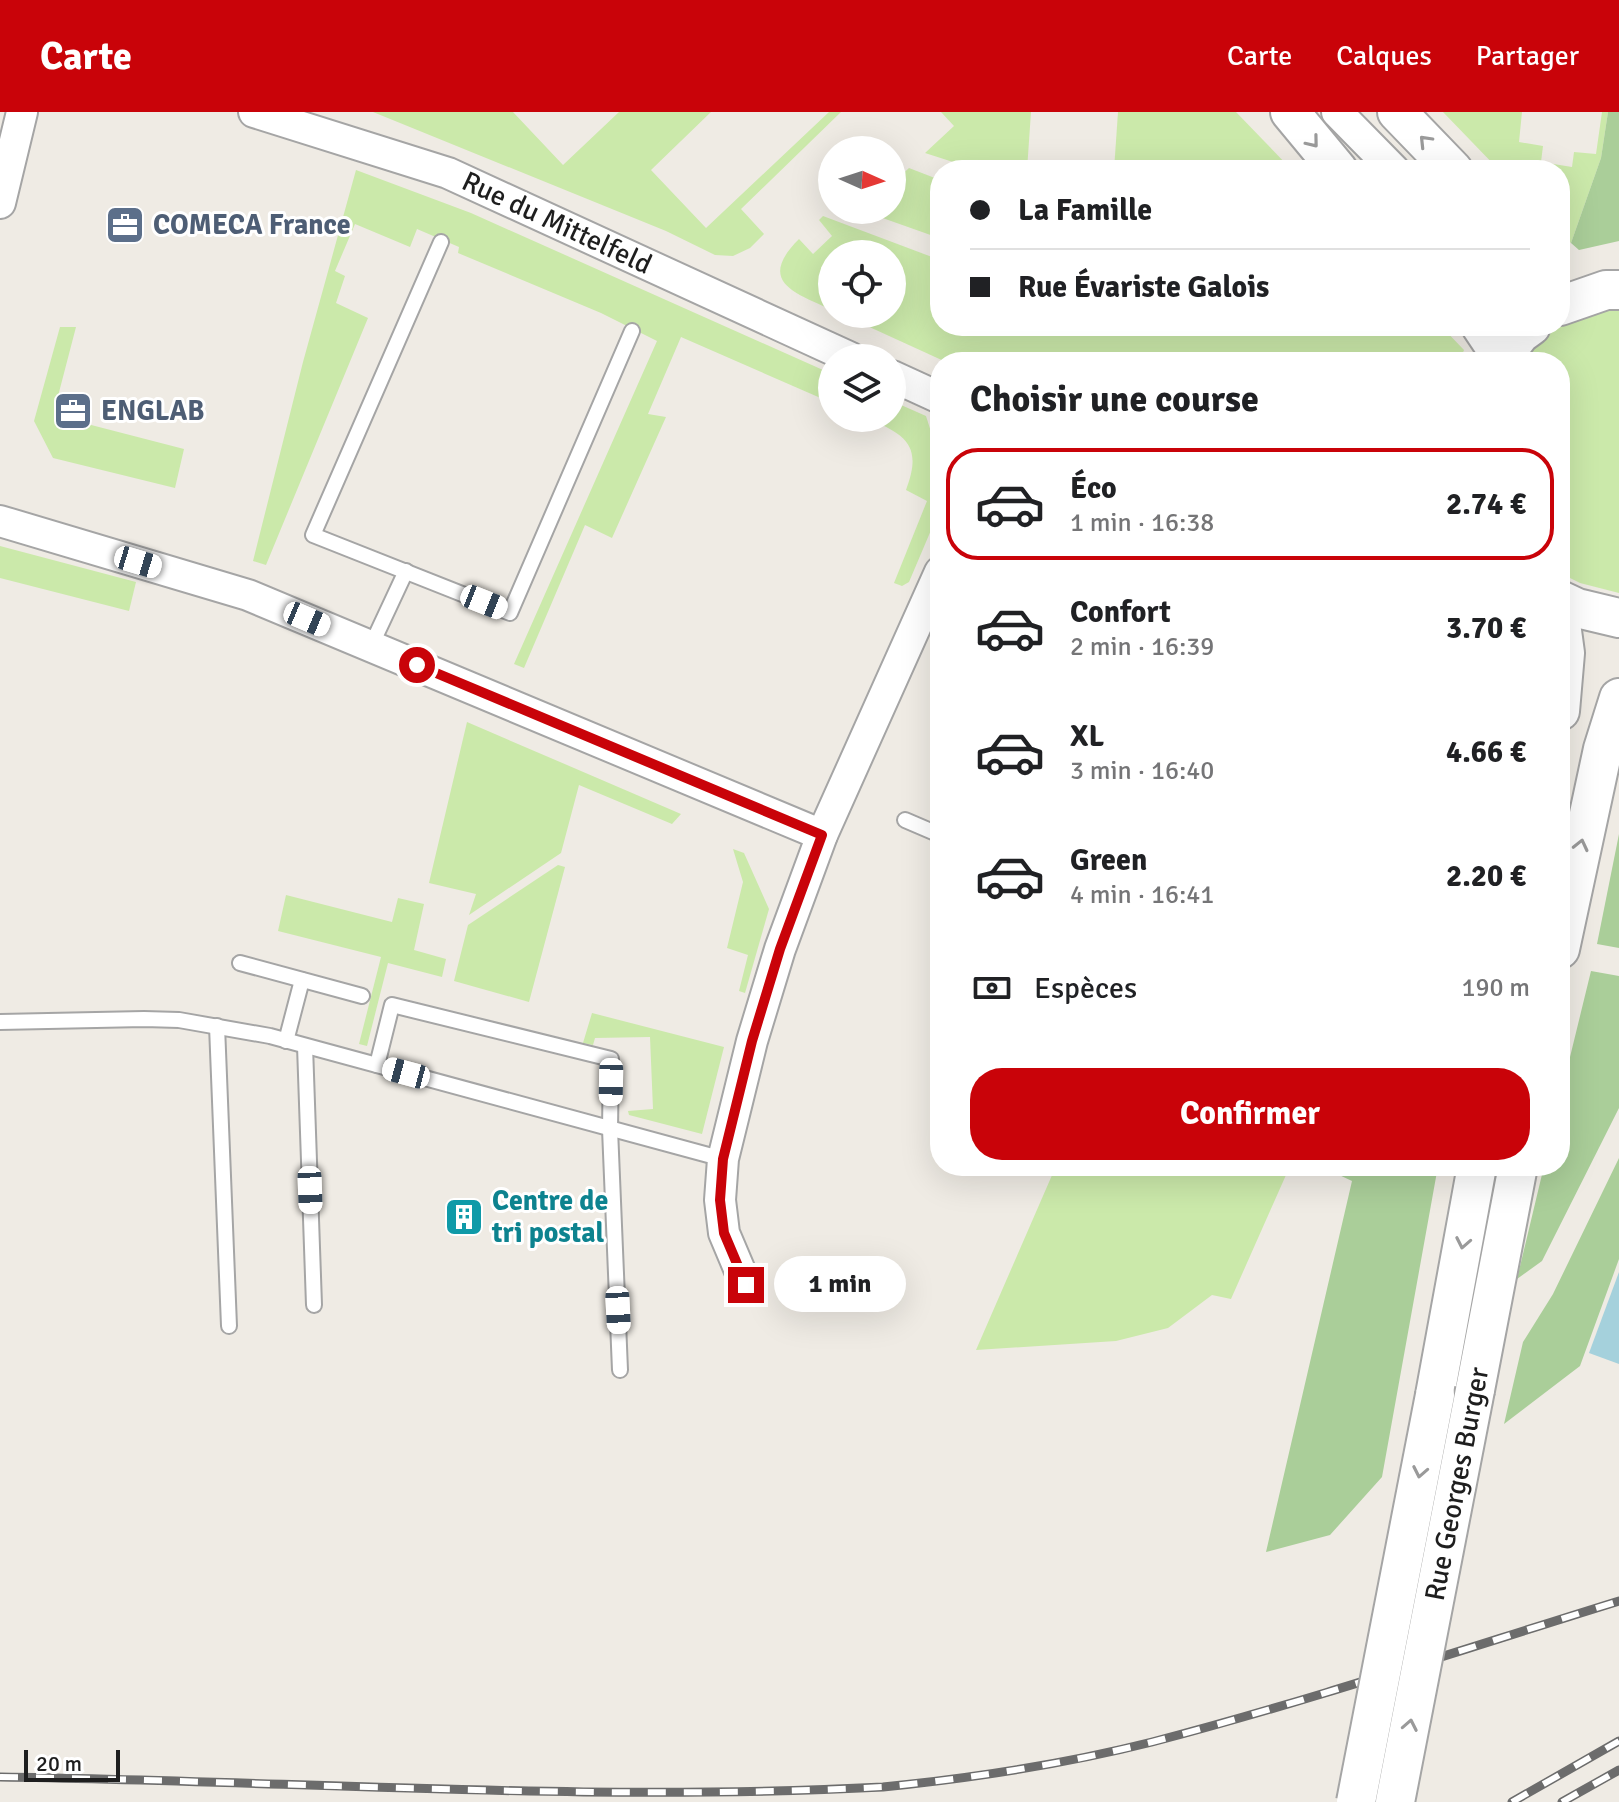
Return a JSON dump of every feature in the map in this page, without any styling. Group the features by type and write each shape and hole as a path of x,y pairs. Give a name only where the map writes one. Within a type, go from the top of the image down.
{"street":[{"path":"0,203 22,112"},
{"name":"Rue du Mittelfeld","path":"254,112 448,173 821,344"},
{"path":"1290,112 1330,160"},
{"path":"1337,112 1384,160"},
{"path":"1397,112 1443,160"},
{"path":"1570,283 1613,290"},
{"path":"1570,303 1613,290"},
{"path":"906,382 930,393"},
{"path":"0,521 248,595 822,835"},
{"path":"1570,605 1619,618"},
{"path":"746,1285 724,1233 720,1200 723,1159 752,1041 780,949 822,835 930,614"},
{"path":"1570,902 1603,749 1619,698"},
{"name":"Rue Georges Burger","path":"1356,1802 1475,1176"},
{"name":"Rue Georges Burger","path":"1395,1802 1516,1176"}],"lane":[{"path":"441,242 313,535 510,613 632,331"},
{"path":"371,646 406,571"},
{"path":"905,820 930,831"},
{"path":"240,963 362,996"},
{"path":"286,1041 302,980"},
{"path":"377,1065 392,1005 611,1059 610,1129 620,1370"},
{"path":"0,1022 144,1019 217,1026 286,1041 723,1159"},
{"path":"217,1026 229,1326"},
{"path":"305,1046 314,1305"}],"green space":[{"path":"373,112 513,112 563,165 619,112 711,112 651,170 706,228 829,112 841,112 741,209 764,234 750,248 733,256 715,255 666,231"},
{"path":"941,112 1031,112 1028,160 947,160 925,153 954,126"},
{"path":"1118,112 1236,112 1282,160 1115,160"},
{"path":"1443,112 1522,112 1519,142 1543,146 1541,160 1489,160"},
{"path":"1602,112 1608,112 1601,158 1571,243 1570,167 1574,152 1596,154"},
{"path":"1608,112 1619,112 1619,241 1579,250 1571,243 1601,158"},
{"path":"909,168 930,176 930,235 900,224 906,224 906,171"},
{"path":"356,170 471,213 818,368 818,397 681,337 648,414 666,417 612,538 585,525 524,668 514,664 657,341 601,313 458,253 459,247 417,229 410,247 355,224 335,271 345,276 336,303 368,318 266,565 253,561"},
{"path":"822,224 844,224 887,240 828,240 832,236"},
{"path":"799,239 813,254 818,249 818,304 794,291 781,276 781,266"},
{"path":"906,247 930,256 930,336 1451,336 1464,350 930,352 930,355 872,328 906,328"},
{"path":"1619,306 1619,593 1570,578 1570,352 1528,352 1548,336 1570,336 1570,322"},
{"path":"60,327 76,327 57,400 64,402 69,411 68,419 184,449 175,488 53,458 34,421"},
{"path":"906,407 926,416 930,429 930,533 909,582 902,586 894,583 927,501 906,490 913,462 908,444 895,432 906,432"},
{"path":"0,546 136,582 129,611 0,578"},
{"path":"467,722 681,814 672,824 579,785 561,853 469,915 476,894 429,883"},
{"path":"1619,834 1619,948 1597,944"},
{"path":"733,849 744,853 769,909 745,993 739,991 748,955 727,948 743,882"},
{"path":"558,865 565,867 529,1002 454,981 468,925"},
{"path":"286,895 392,922 398,898 424,904 414,950 446,959 442,977 388,963 367,1046 359,1044 381,957 278,931"},
{"path":"1591,971 1619,976 1619,1108 1542,1261 1517,1279 1542,1176 1570,1176 1570,1057"},
{"path":"592,1013 724,1047 702,1134 629,1115 628,1111 653,1109 650,1037 595,1038 593,1045 583,1043"},
{"path":"1619,1158 1619,1259 1580,1366 1504,1424 1523,1342 1553,1294"},
{"path":"1052,1176 1286,1176 1231,1299 1212,1295 1168,1328 1116,1341 976,1350"},
{"path":"1341,1176 1436,1176 1382,1477 1330,1535 1266,1552 1352,1181"}],"water":[{"path":"1619,1272 1619,1364 1589,1353"}],"railway":[{"path":"0,1777 552,1791 773,1791 883,1787 1052,1764 1152,1742 1328,1692 1619,1601"},
{"path":"1512,1802 1619,1741"},
{"path":"1562,1802 1619,1770"}],"place":[{"name":"COMECA France","path":"125,225"},
{"name":"ENGLAB","path":"73,411"},
{"name":"Centre de tri postal","path":"464,1217"}],"route":[{"path":"417,665 822,835 780,949 752,1041 723,1159 720,1200 724,1233 746,1285"}]}
